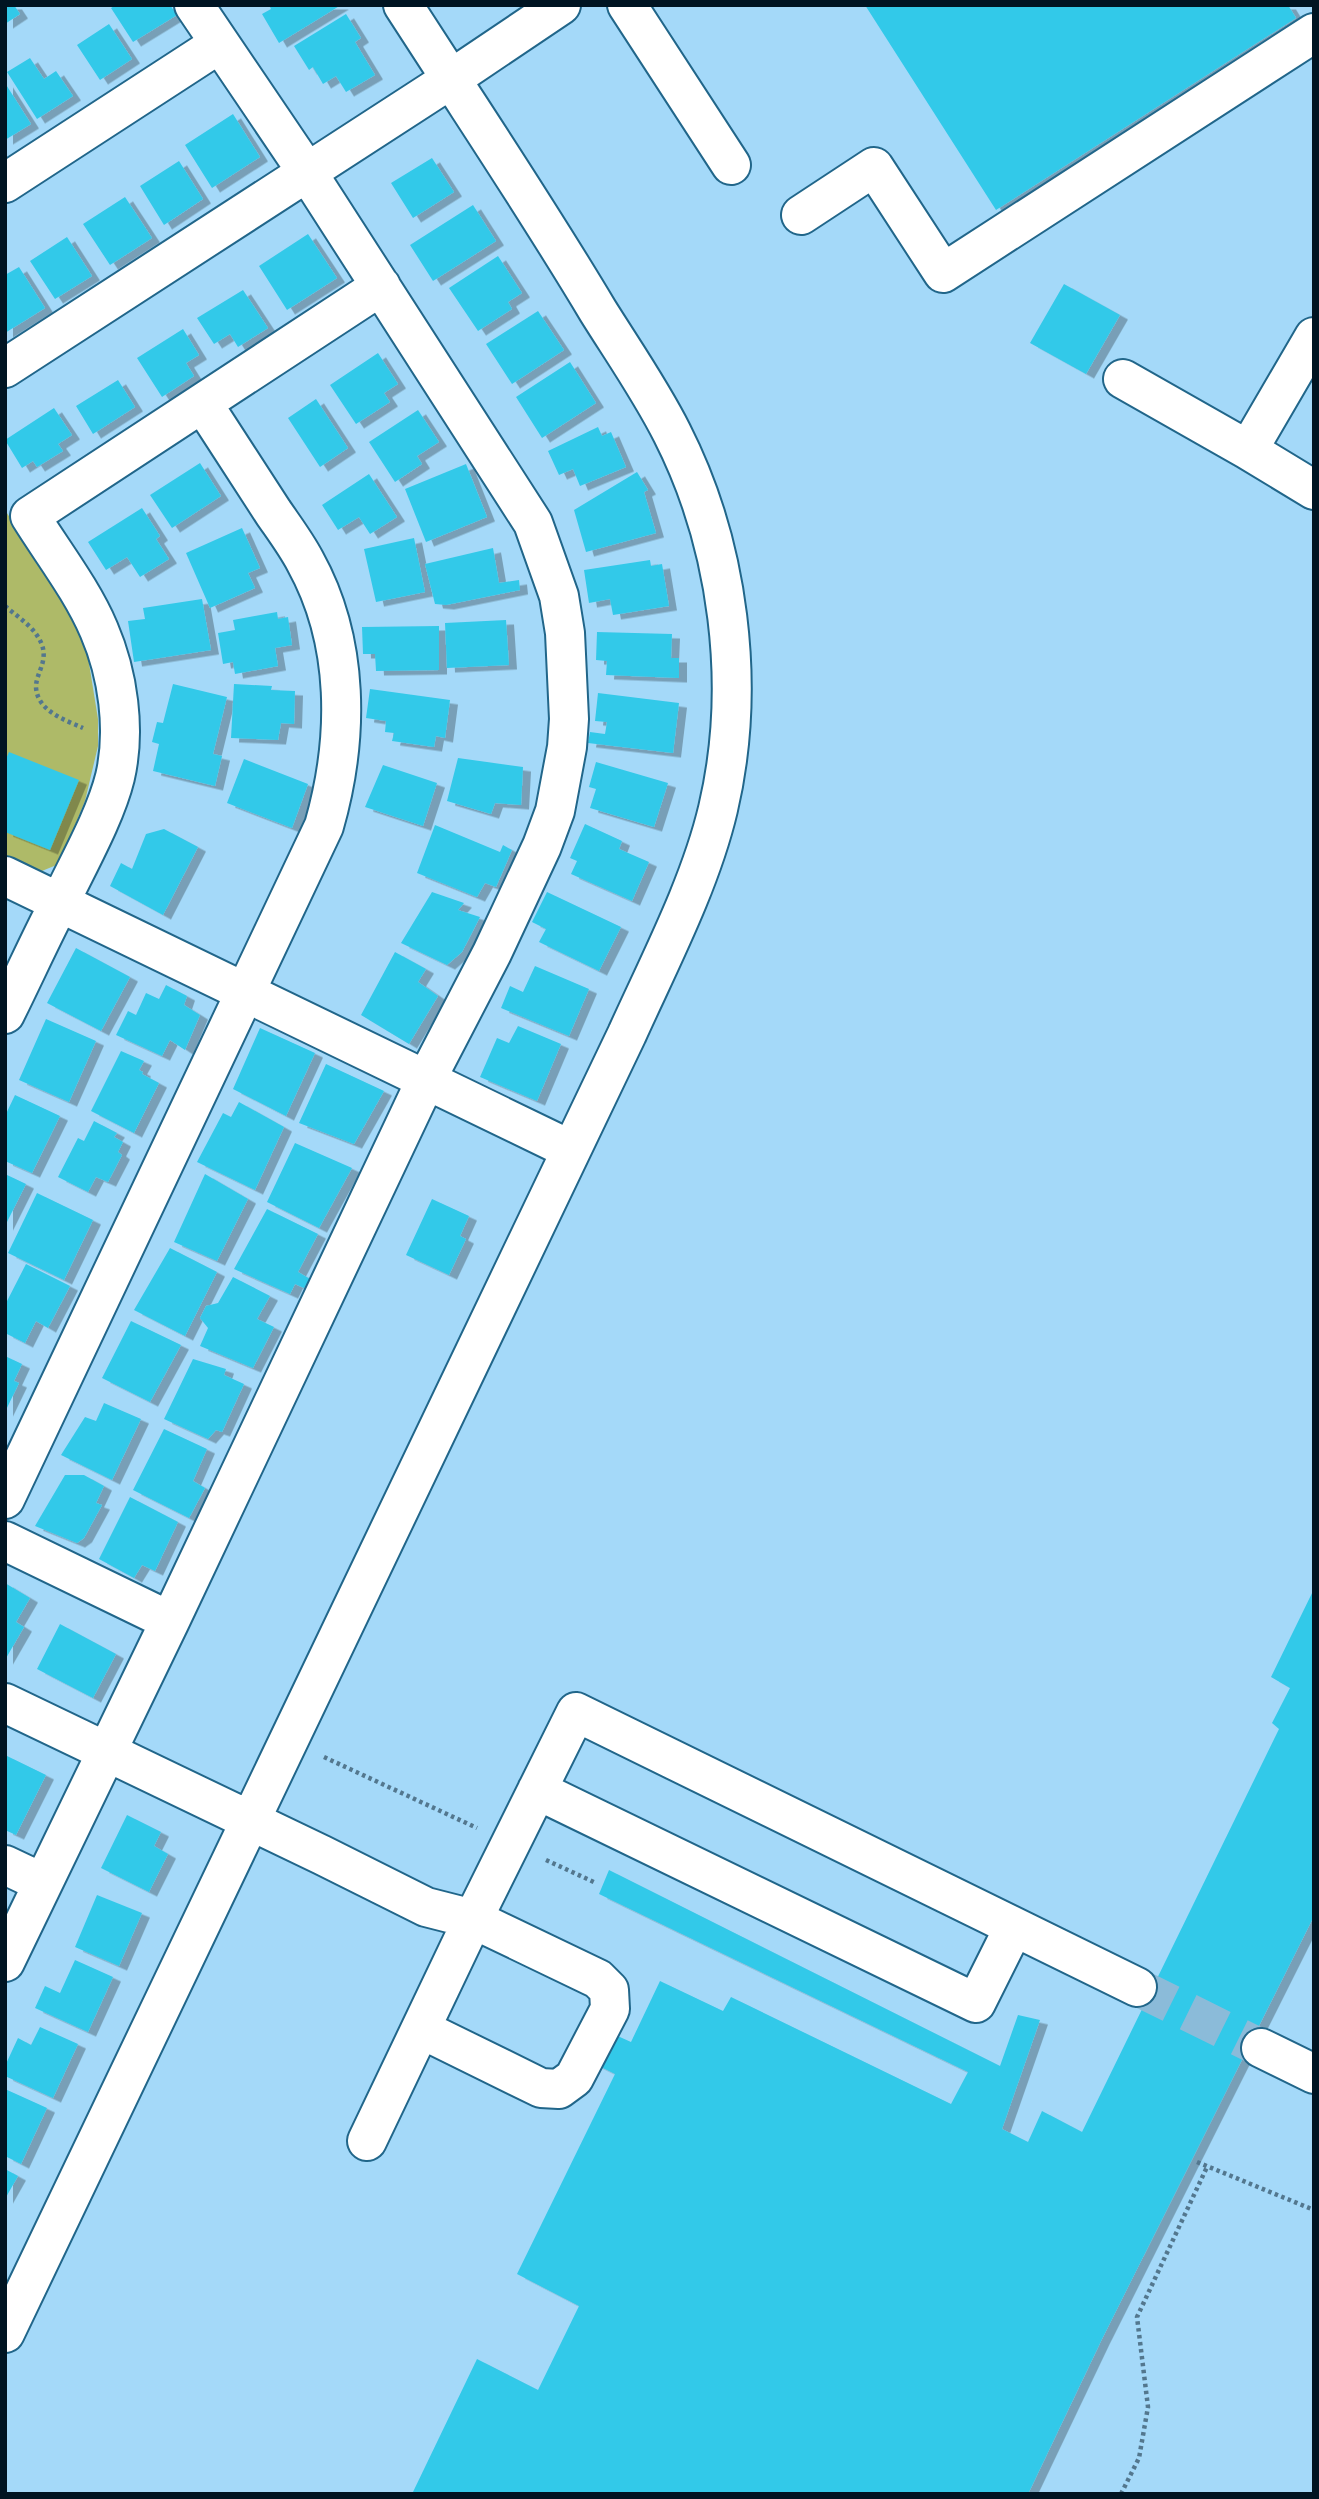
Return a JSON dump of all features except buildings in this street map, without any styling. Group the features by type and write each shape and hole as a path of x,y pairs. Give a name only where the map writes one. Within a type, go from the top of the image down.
{"street":[{"path":"5,1962 426,1080 492,953 542,845 555,811 567,747 568,670 559,596 533,523 307,172 194,5"},
{"path":"5,2333 627,1034 692,888 718,810 730,713 727,615 719,567 691,475 672,432 571,266 403,5"},
{"path":"5,368 561,5"},
{"path":"627,5 731,165"},
{"path":"800,215 874,167 943,273 1314,33"},
{"path":"5,183 219,44"},
{"path":"5,1014 91,840 115,777 118,745 114,681 98,629 30,516 381,286"},
{"path":"1248,450 1314,337"},
{"path":"1123,379 1314,490"},
{"path":"5,1499 324,826 334,790 342,714 340,676 333,636 321,598 306,561 202,404"},
{"path":"5,876 571,1150"},
{"path":"5,1541 170,1621"},
{"path":"5,1703 426,1907 473,1919 597,1979 609,1990 610,2009 574,2078 559,2089 541,2088 421,2029"},
{"path":"367,2141 576,1712 1137,1987"},
{"path":"537,1790 976,2003 1014,1927"},
{"path":"5,1865 43,1883"},
{"path":"1261,2048 1314,2074"}],"path":[{"path":"5,606 35,631 44,648 43,666 36,687 43,704 53,715 118,745"},
{"path":"289,1740 596,1883"},
{"path":"1197,2162 1314,2210"},
{"path":"1121,2494 1139,2458 1148,2407 1137,2317 1207,2166"}],"green space":[{"path":"5,510 64,603 87,651 98,719 98,746 85,801 59,864 37,873 5,858"}],"tunnel":[{"path":"1137,1987 1261,2048"}]}
